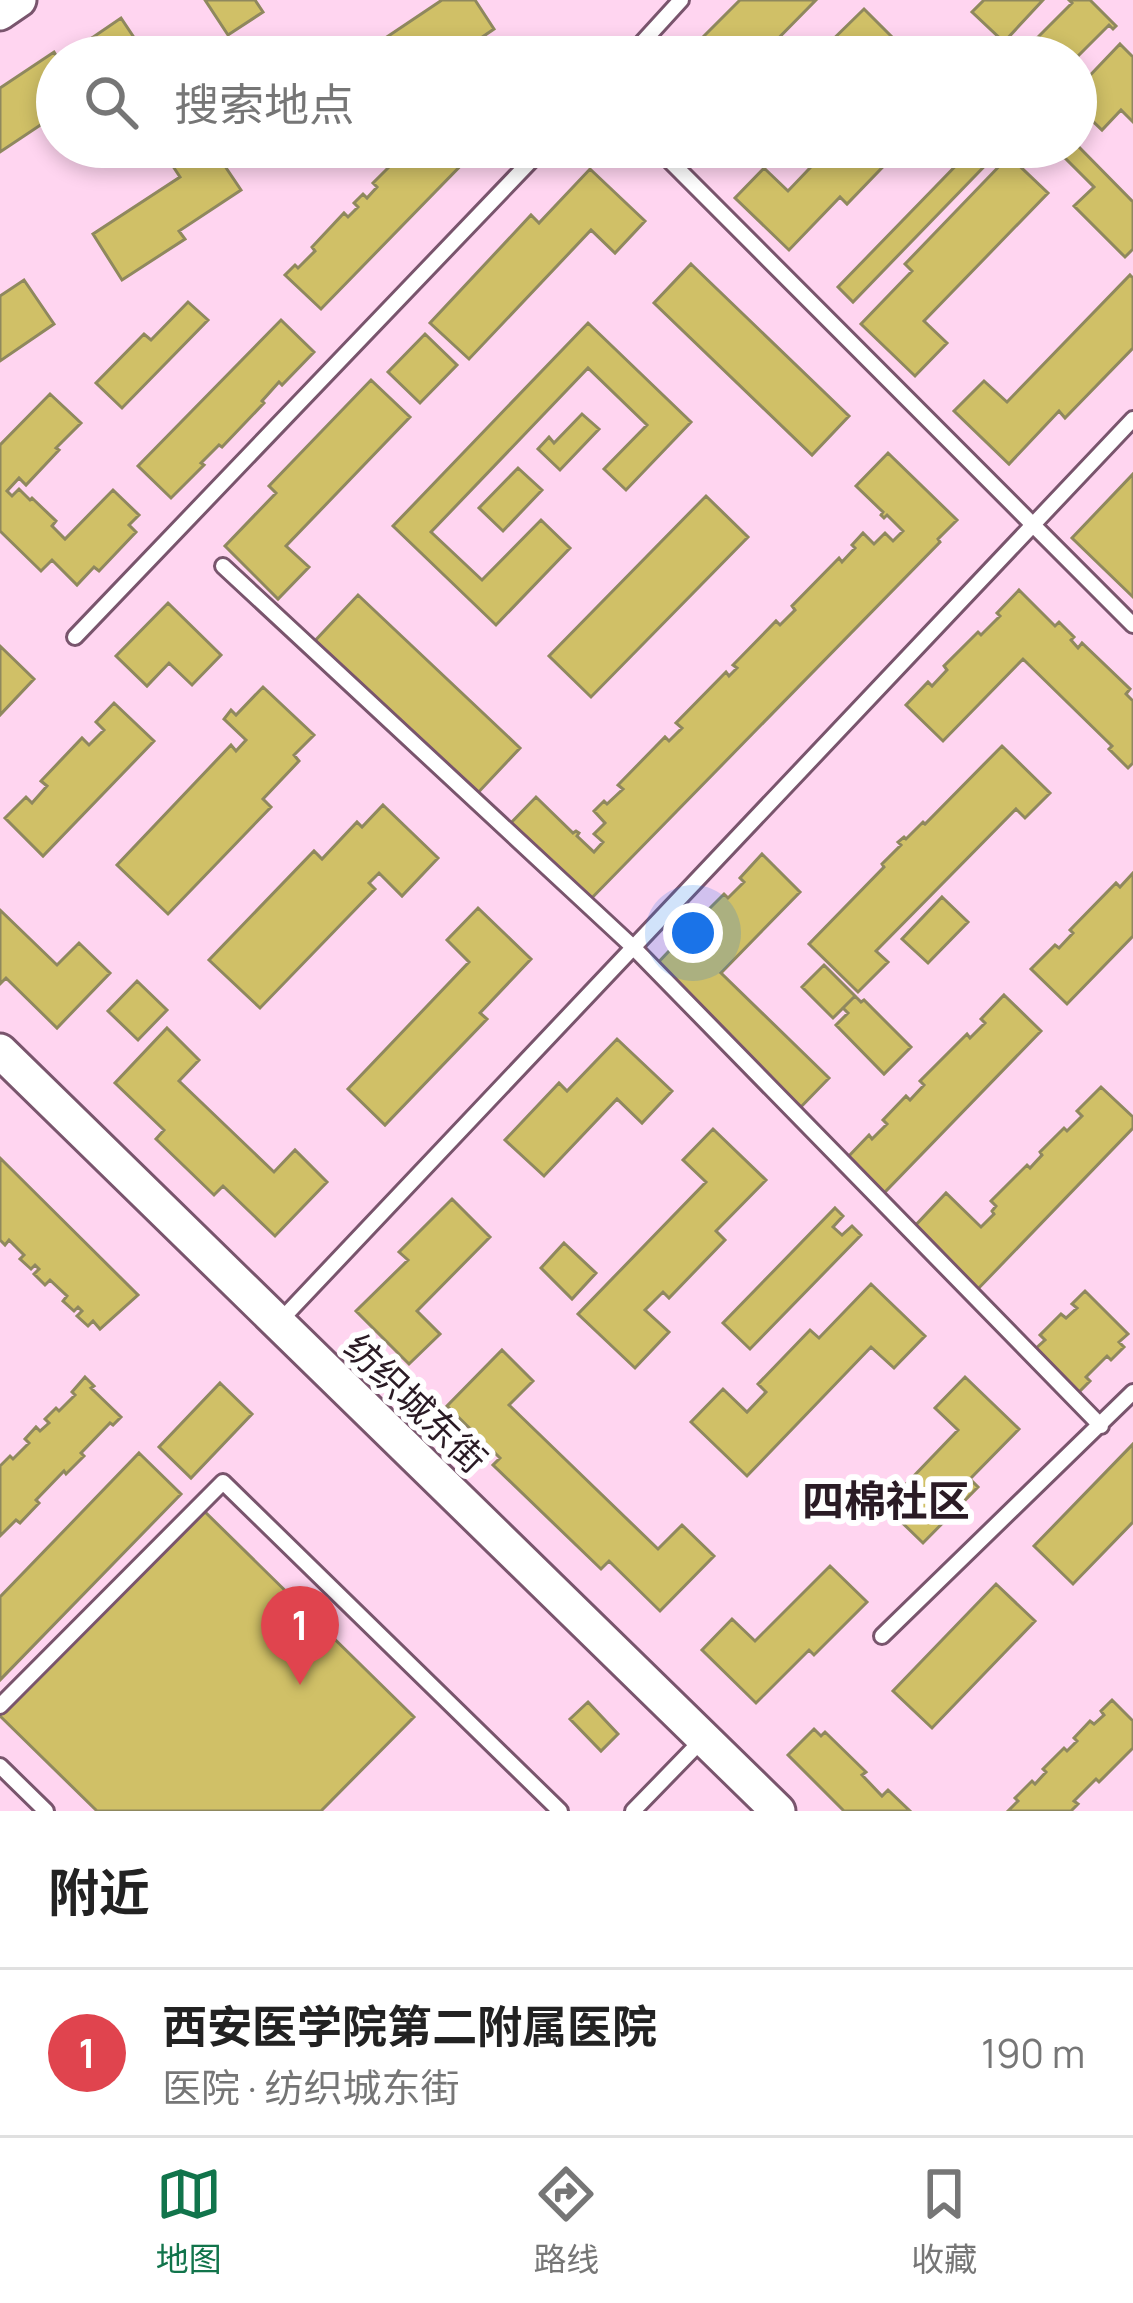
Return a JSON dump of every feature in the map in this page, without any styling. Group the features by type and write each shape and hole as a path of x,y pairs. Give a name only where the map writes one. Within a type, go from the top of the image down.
{"street":[{"path":"0,13 20,0"},
{"name":"纺织城东街","path":"0,1051 778,1811"}],"lane":[{"path":"648,36 681,0"},
{"path":"75,637 524,168"},
{"path":"677,168 1133,625"},
{"path":"278,1323 1133,419"},
{"path":"223,566 633,947 1101,1426"},
{"path":"882,1636 1133,1393"},
{"path":"0,1706 223,1482 560,1811"},
{"path":"633,1811 705,1737"},
{"path":"0,1766 46,1811"}],"building":[{"path":"205,0 255,0 263,12 228,35"},
{"path":"442,0 475,0 494,29 484,36 388,36"},
{"path":"740,0 816,0 781,36 704,36"},
{"path":"984,0 1043,0 1010,36 998,36 972,12"},
{"path":"1069,0 1090,0 1116,26 1109,25 1097,37 1039,36 1072,3"},
{"path":"864,9 891,36 836,36"},
{"path":"121,18 133,36 95,36"},
{"path":"1120,44 1133,57 1133,122 1121,110 1102,130 1097,125 1097,68"},
{"path":"36,64 36,128 0,152 0,88"},
{"path":"1097,165 1133,202 1133,249 1125,257 1074,206 1094,187 1075,168"},
{"path":"174,168 226,168 241,190 179,231 185,239 122,280 93,234 180,177"},
{"path":"388,168 458,168 321,309 285,275 315,251 312,247 344,213 348,217 358,207 354,203 363,194 367,198 377,187 373,183"},
{"path":"764,168 788,191 810,168 882,168 847,204 840,197 789,250 735,198"},
{"path":"954,168 983,168 853,302 838,287"},
{"path":"997,168 1022,168 1048,193 924,321 947,343 915,376 861,324 912,271 905,264"},
{"path":"590,169 645,221 615,253 591,230 469,359 430,323 531,215 539,223"},
{"path":"691,264 849,416 812,455 654,303"},
{"path":"1130,275 1133,348 1065,418 1059,411 1009,464 954,411 984,381 1007,402"},
{"path":"24,280 54,324 0,361 0,296"},
{"path":"188,302 208,320 122,408 96,383 144,334 151,340"},
{"path":"281,320 314,352 282,385 279,382 171,498 138,466"},
{"path":"588,323 691,422 626,490 604,469 647,425 588,368 431,532 482,580 541,520 570,548 496,625 393,526"},
{"path":"425,334 457,365 420,403 388,372"},
{"path":"371,380 410,417 286,546 309,567 278,599 225,546 276,493 269,486"},
{"path":"50,394 81,423 26,485 19,478 7,491 12,496 19,489 32,498 56,521 52,526 65,539 113,490 139,515 129,525 136,532 99,571 94,567 77,585 52,560 41,571 0,531 0,445"},
{"path":"582,414 599,429 560,470 538,449 549,437 554,443"},
{"path":"888,453 957,520 584,906 505,829 536,797 594,852 603,842 594,834 605,823 594,811 623,789 618,785 665,737 669,741 682,728 676,723 726,672 729,676 737,668 733,665 776,621 780,625 795,610 792,606 839,558 842,562 863,533 874,544 885,533 893,541 903,531 887,515 884,518 856,486"},
{"path":"518,468 542,490 503,531 479,508"},
{"path":"1133,474 1133,597 1072,538"},
{"path":"706,496 748,537 591,697 549,656"},
{"path":"1019,590 1055,626 1059,622 1078,648 1082,643 1130,689 1126,694 1133,701 1133,763 1128,768 1109,749 1112,746 1023,659 943,741 906,705 928,682 932,686 947,670 944,666 1000,616 997,613"},
{"path":"358,595 520,748 473,798 311,645"},
{"path":"168,603 221,655 192,685 169,663 147,686 116,656"},
{"path":"0,646 34,679 0,715"},
{"path":"263,687 314,735 294,755 299,761 263,799 271,807 168,914 117,865 231,745 236,751 246,740 224,719 231,710 236,715"},
{"path":"114,703 154,741 43,856 5,818 26,797 32,803 47,786 41,781 82,738 89,745 104,730 96,722"},
{"path":"1002,746 1050,793 1025,818 1016,809 876,951 888,962 858,992 809,944 884,867 901,845 898,842 925,824"},
{"path":"383,805 438,858 402,896 379,873 369,883 375,889 260,1008 209,960 314,851 322,859 357,822 362,827"},
{"path":"762,854 800,892 721,973 829,1078 797,1111 651,970 672,948 676,952 693,933 689,929 724,894 728,898 744,882 740,878"},
{"path":"1133,873 1133,936 1067,1004 1031,969 1055,945 1059,948 1116,883 1120,887"},
{"path":"942,897 968,922 928,963 902,939"},
{"path":"478,908 531,959 480,1013 487,1019 385,1125 348,1089 469,962 447,940"},
{"path":"0,910 57,965 79,943 110,973 57,1028 6,978 0,984"},
{"path":"824,965 855,996 833,1018 802,987"},
{"path":"137,981 167,1010 138,1040 108,1011"},
{"path":"1004,995 1041,1031 883,1194 847,1158 887,1124 883,1120 906,1096 910,1100 924,1085 920,1081 967,1034 970,1038 985,1023 981,1019"},
{"path":"855,996 911,1047 884,1074 836,1025"},
{"path":"167,1028 199,1060 179,1081 274,1172 295,1150 327,1182 275,1236 223,1186 214,1195 156,1139 164,1130 115,1083"},
{"path":"617,1039 672,1091 642,1123 617,1099 544,1176 505,1140 559,1083 567,1091"},
{"path":"1101,1087 1133,1117 1133,1128 976,1291 913,1228 946,1193 981,1227 994,1214 996,1206 991,1201 1082,1116 1077,1111"},
{"path":"713,1129 766,1180 716,1231 725,1240 669,1298 663,1292 645,1310 669,1332 635,1368 578,1314 706,1182 683,1160"},
{"path":"0,1158 138,1295 100,1329 77,1316 82,1311 78,1307 74,1311 63,1301 67,1296 50,1280 45,1285 34,1274 39,1269 35,1265 31,1269 20,1259 24,1255 9,1240 5,1245 0,1240"},
{"path":"452,1199 490,1237 417,1311 440,1334 409,1364 356,1311 408,1260 399,1252"},
{"path":"835,1208 843,1216 833,1227 842,1235 852,1226 861,1235 750,1349 723,1323"},
{"path":"564,1243 596,1273 572,1299 541,1268"},
{"path":"871,1284 925,1336 894,1368 871,1347 747,1476 691,1422 723,1389 747,1412 766,1392 758,1384 810,1330 819,1338"},
{"path":"1085,1291 1128,1334 1119,1342 1124,1347 1086,1377 1090,1381 1077,1394 1030,1344 1035,1349 1045,1340 1040,1335 1061,1314 1066,1318 1077,1308 1072,1304"},
{"path":"502,1350 533,1381 509,1405 658,1549 682,1525 714,1556 660,1611 609,1561 601,1569 493,1465 500,1458 447,1406"},
{"path":"85,1377 121,1417 36,1500 39,1503 20,1523 16,1520 0,1536 0,1466 29,1443 25,1439 36,1427 40,1431 49,1423 45,1419 75,1395 72,1392"},
{"path":"965,1377 1019,1429 970,1479 978,1487 923,1543 885,1506 958,1430 935,1408"},
{"path":"220,1383 252,1414 191,1478 159,1447"},
{"path":"1133,1444 1133,1522 1073,1584 1034,1546"},
{"path":"139,1453 181,1494 0,1680 0,1597"},
{"path":"199,1506 414,1717 321,1811 97,1811 0,1716 0,1709"},
{"path":"830,1566 867,1602 756,1703 702,1650 732,1619 755,1641"},
{"path":"996,1584 1035,1621 932,1728 893,1691"},
{"path":"1112,1700 1133,1721 1133,1748 1074,1801 1078,1804 1071,1811 1008,1811 1018,1801 1015,1798 1046,1772 1043,1769 1077,1741 1074,1738 1090,1721 1094,1724 1104,1715 1101,1711"},
{"path":"588,1702 618,1734 601,1751 570,1719"},
{"path":"814,1729 821,1736 825,1732 866,1772 862,1775 882,1796 888,1790 910,1811 844,1811 788,1755"}],"place":[{"name":"西安医学院第二附属医院","path":"300,1685"}],"district":[{"name":"四棉社区","path":"886,1500"}]}
